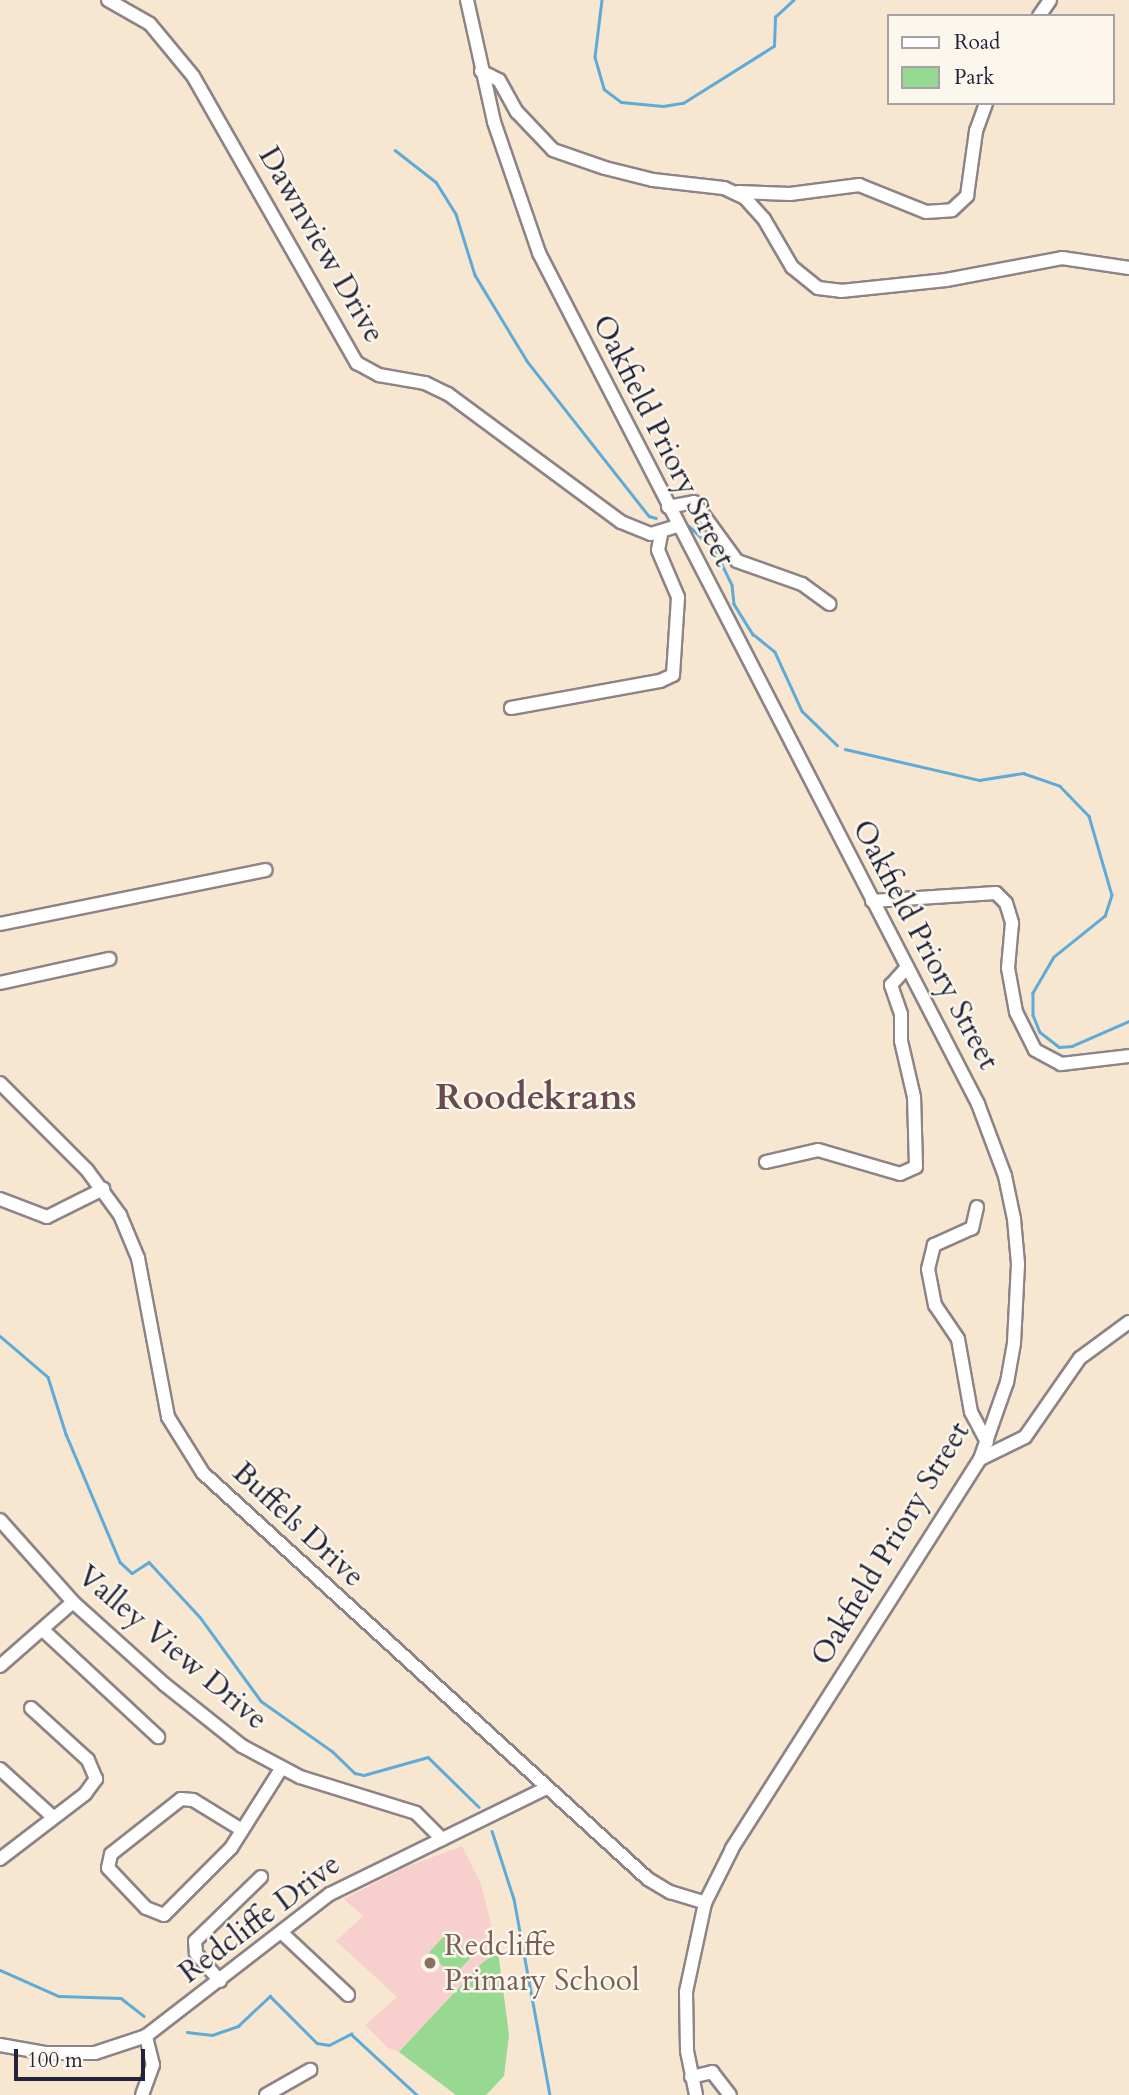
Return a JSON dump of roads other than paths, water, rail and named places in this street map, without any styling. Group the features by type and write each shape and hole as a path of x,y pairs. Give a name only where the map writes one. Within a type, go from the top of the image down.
{"street":[{"name":"Dawnview Drive","path":"108,0 150,24 193,76 328,321 357,363 379,376 425,383 448,394 621,522 661,534"},
{"name":"Oakfield Priory Street","path":"467,0 481,71 506,162 539,253 978,1104 1005,1176 1014,1219 1018,1264 1014,1343 1007,1382 980,1459 732,1849 705,1903 686,1992 691,2077 696,2095"},
{"path":"481,71 499,80 517,112 553,150 653,180 734,191 776,195 859,185 926,212 952,210 967,197 976,131 985,105"},
{"path":"734,191 764,219 799,275 829,291 977,276 1062,258 1129,268"},
{"path":"668,507 694,502 737,561 803,584 830,604"},
{"path":"511,708 660,681 673,675 678,597 658,550 661,534 678,526"},
{"path":"0,924 266,870"},
{"path":"872,901 996,893 1006,903 1012,923 1008,968 1013,999 1035,1050 1061,1064 1129,1056"},
{"path":"0,983 109,959"},
{"path":"766,1162 818,1150 891,1172 913,1172 914,1097 901,1041 901,1014 891,985 907,967"},
{"name":"Buffels Drive","path":"0,1083 103,1189 138,1258 163,1401 186,1452 546,1788 648,1879 670,1892 705,1903"},
{"path":"0,1199 47,1217 103,1189"},
{"path":"977,1207 972,1228 934,1245 928,1269 935,1305 958,1339 971,1412 987,1442"},
{"path":"980,1459 1025,1437 1080,1358 1129,1322"},
{"name":"Valley View Drive","path":"0,1520 73,1602 207,1720 281,1769 416,1812 442,1839"},
{"path":"0,1666 44,1631 73,1602"},
{"path":"44,1631 158,1737"},
{"path":"0,1859 92,1788 96,1771 31,1708"},
{"path":"242,1830 193,1800 181,1799 111,1854 108,1868 146,1908 163,1915 224,1857 242,1830 281,1769"},
{"path":"0,1770 53,1817"},
{"name":"Redcliffe Drive","path":"0,2045 79,2054 112,2049 146,2036 281,1931 361,1876 546,1788"},
{"path":"220,1981 196,1953 195,1941 261,1877"},
{"path":"281,1931 348,1996"},
{"path":"142,2095 153,2065 146,2036"},
{"path":"266,2095 310,2070"},
{"path":"691,2077 712,2072 730,2095"}],"waterway":[{"path":"602,0 595,57 604,89 621,102 663,106 683,103 774,46 775,17 793,0"},
{"path":"395,150 436,182 456,214 475,275 527,361 649,516 656,518"},
{"path":"689,526 715,550 732,585 734,604 753,634 775,652 802,711 837,745"},
{"path":"845,749 979,780 1023,773 1060,786 1089,816 1112,895 1105,916 1054,957 1033,993 1033,1015 1040,1032 1059,1047 1072,1046 1129,1021"},
{"path":"0,1336 48,1377 66,1434 120,1562 132,1573 149,1562 200,1617 261,1701 332,1751 355,1773 364,1775 428,1757 479,1807"},
{"path":"492,1831 514,1899 550,2095"},
{"path":"0,1970 59,1996 121,1998 144,2016"},
{"path":"187,2032 212,2035 238,2026 270,1996 317,2043 329,2045 351,2034 417,2095"}],"place":[{"name":"Redcliffe Primary School","path":"430,1963"}],"district":[{"name":"Roodekrans","path":"536,1097"}]}
